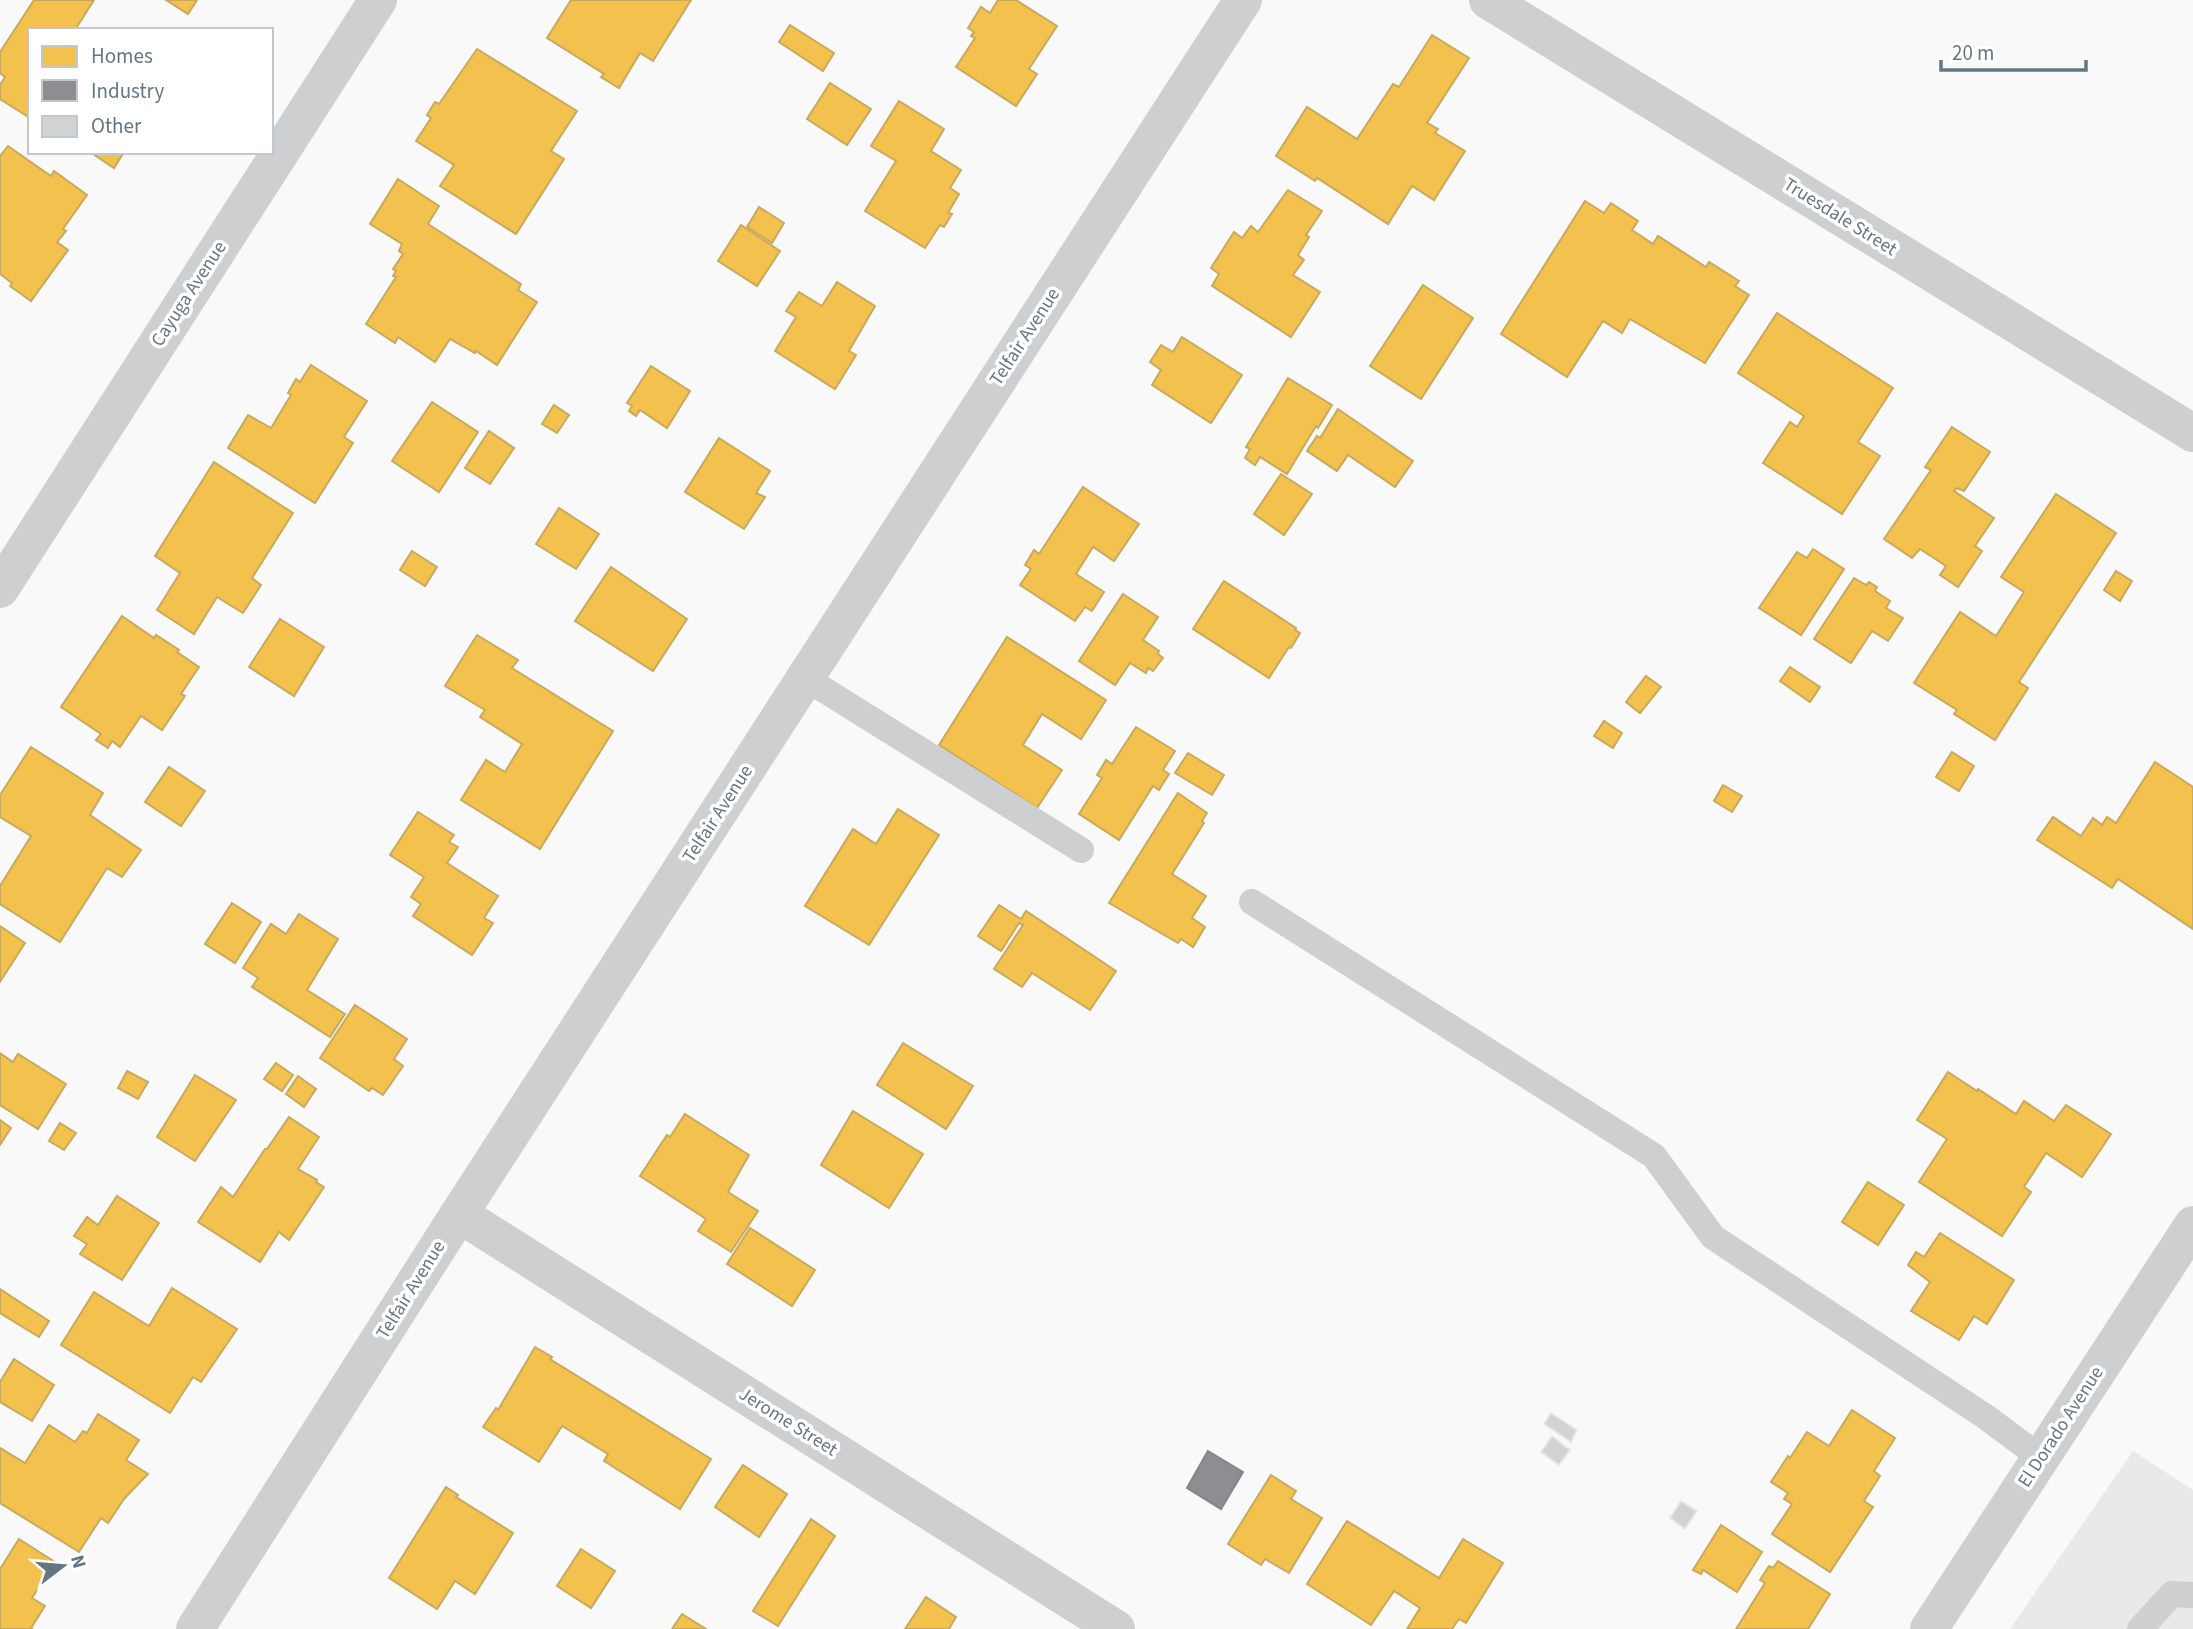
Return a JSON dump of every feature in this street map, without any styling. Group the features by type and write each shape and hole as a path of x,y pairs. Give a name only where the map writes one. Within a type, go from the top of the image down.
{"street":[{"name":"Cayuga Avenue","path":"0,589 379,0"},
{"name":"Telfair Avenue","path":"195,1629 459,1214 1243,0"},
{"name":"Truesdale Street","path":"1488,0 2193,433"},
{"name":"Jerome Street","path":"459,1214 1078,1619 1116,1629"},
{"name":"El Dorado Avenue","path":"1930,1629 2193,1225"}],"lane":[{"path":"805,678 1081,850"},
{"path":"1252,902 1654,1156 1713,1237 1986,1418 2041,1458"},
{"path":"2140,1629 2172,1594 2193,1595"}],"shaded area":[{"path":"2133,1451 2193,1490 2193,1629 2010,1629"}],"building: Homes":[{"path":"34,0 94,0 76,28 28,28 28,117 0,99 0,85 5,77 0,73 0,52"},
{"path":"166,0 197,0 188,14"},
{"path":"571,0 691,0 653,61 640,53 619,88 601,77 604,74 547,38"},
{"path":"998,0 1016,0 1057,26 1029,69 1037,74 1016,106 956,67 975,38 971,36 974,32 968,28 981,7 990,13"},
{"path":"790,25 834,53 823,71 779,42"},
{"path":"1432,35 1469,58 1427,123 1438,129 1435,133 1465,151 1434,200 1412,186 1388,224 1317,178 1315,181 1276,156 1307,107 1357,139 1393,84 1399,87"},
{"path":"477,49 577,111 551,151 564,159 516,234 440,186 454,165 416,141 431,118 427,115 435,102 439,104"},
{"path":"830,83 871,109 847,145 807,119"},
{"path":"899,101 944,129 931,151 961,170 950,188 959,194 948,213 952,214 944,227 940,225 925,248 865,211 896,161 871,146"},
{"path":"8,146 51,176 54,171 87,195 57,242 68,250 31,301 10,286 12,283 0,274 0,156"},
{"path":"93,154 123,154 114,168"},
{"path":"398,179 439,206 428,224 521,284 518,290 537,302 497,365 450,339 435,362 398,337 395,343 366,324 396,277 393,276 396,271 393,269 403,254 399,251 402,244 370,224"},
{"path":"1288,190 1322,211 1306,235 1309,237 1298,255 1304,260 1293,275 1320,292 1291,337 1212,286 1219,274 1211,268 1234,232 1242,238 1251,226 1258,232"},
{"path":"1585,201 1604,213 1611,203 1638,221 1632,230 1653,244 1658,236 1706,267 1709,262 1739,281 1735,286 1749,295 1705,363 1630,319 1622,333 1603,321 1567,377 1501,334"},
{"path":"759,207 784,223 772,243 747,227"},
{"path":"741,225 780,251 757,286 718,261"},
{"path":"837,282 875,306 849,351 856,355 835,389 775,351 796,317 786,311 799,292 822,306"},
{"path":"1423,285 1473,318 1421,399 1370,366"},
{"path":"1777,313 1893,388 1858,442 1880,456 1842,514 1763,463 1790,422 1797,427 1804,416 1738,373"},
{"path":"1182,337 1242,375 1211,423 1152,385 1161,370 1150,362 1161,345 1173,352"},
{"path":"311,365 367,401 344,437 353,443 315,503 228,448 248,415 271,428 291,395 288,393 296,379 300,382"},
{"path":"651,366 690,391 667,428 640,410 636,416 629,411 632,406 627,403"},
{"path":"1288,378 1332,405 1287,474 1260,457 1255,465 1245,458 1250,449 1246,447"},
{"path":"432,402 478,432 439,492 392,461"},
{"path":"554,405 569,415 557,433 542,424"},
{"path":"1338,409 1413,461 1395,487 1348,455 1337,471 1307,451 1317,436 1320,438"},
{"path":"1952,427 1990,452 1964,491 1957,488 1954,491 1994,518 1975,546 1982,551 1958,587 1940,575 1946,566 1920,549 1912,558 1884,539 1931,470 1925,467"},
{"path":"489,431 514,448 490,484 465,468"},
{"path":"719,438 770,471 756,493 765,497 744,529 685,492"},
{"path":"214,462 293,513 252,578 261,585 243,613 217,597 194,634 157,610 180,573 155,556"},
{"path":"1281,474 1312,494 1284,535 1254,514"},
{"path":"1083,487 1139,524 1114,561 1093,547 1076,574 1104,592 1092,611 1085,607 1075,621 1020,585 1031,569 1025,565 1034,550 1039,554"},
{"path":"2056,494 2116,533 2019,682 2028,688 1995,740 1954,714 1957,710 1914,683 1960,612 1996,636 2024,592 2001,577"},
{"path":"559,508 599,534 576,569 536,544"},
{"path":"1813,549 1844,569 1801,635 1759,608 1797,552 1807,558"},
{"path":"412,551 437,567 425,586 400,570"},
{"path":"611,567 687,619 653,671 575,621"},
{"path":"2116,571 2132,581 2120,601 2104,590"},
{"path":"1854,578 1866,585 1869,582 1877,587 1875,591 1890,601 1886,608 1903,618 1888,641 1872,631 1851,663 1814,639"},
{"path":"1224,581 1300,633 1269,678 1193,629"},
{"path":"1123,594 1158,617 1143,640 1159,651 1158,654 1163,658 1153,671 1148,668 1146,673 1130,663 1115,685 1079,661"},
{"path":"122,616 154,638 156,635 179,650 177,652 199,667 181,694 185,696 162,730 141,716 120,747 112,741 108,748 96,740 101,734 61,707"},
{"path":"280,619 324,647 294,696 249,667"},
{"path":"477,635 518,660 512,668 613,731 540,849 461,800 486,760 505,772 522,744 480,717 485,710 445,686"},
{"path":"1007,637 1106,700 1081,739 1042,714 1023,745 1062,770 1037,808 939,745"},
{"path":"1790,667 1820,687 1810,702 1780,681"},
{"path":"1646,676 1661,687 1640,713 1626,702"},
{"path":"1604,721 1622,733 1613,748 1594,736"},
{"path":"1136,727 1175,751 1163,770 1169,774 1159,790 1153,786 1119,840 1079,814 1102,778 1097,775 1106,760 1112,764"},
{"path":"31,747 103,793 90,815 141,850 122,877 107,868 60,942 0,904 0,886 31,836 0,817 0,795"},
{"path":"1952,752 1974,766 1959,791 1936,777"},
{"path":"1188,753 1224,775 1212,795 1175,773"},
{"path":"2155,762 2193,787 2193,929 2118,879 2112,888 2037,840 2053,817 2081,836 2093,818 2102,825 2107,817 2116,823"},
{"path":"169,767 205,791 181,826 145,802"},
{"path":"1723,785 1742,796 1732,812 1714,801"},
{"path":"1178,793 1207,813 1202,821 1204,823 1172,874 1206,896 1192,918 1205,927 1193,947 1181,939 1178,943 1109,903"},
{"path":"898,809 939,835 869,945 805,906 853,829 876,844"},
{"path":"418,812 454,835 449,842 458,847 447,863 498,896 484,918 493,923 472,955 413,916 421,904 411,897 424,877 390,855"},
{"path":"232,903 261,922 235,963 205,944"},
{"path":"999,905 1021,919 1026,911 1116,971 1090,1010 1032,973 1022,987 994,969 1023,925 1019,923 1001,951 978,936"},
{"path":"299,914 338,939 307,990 345,1014 330,1037 252,987 258,978 243,968 271,924 286,934"},
{"path":"0,926 25,943 0,982"},
{"path":"355,1005 407,1039 394,1059 403,1066 383,1095 372,1088 369,1091 320,1058"},
{"path":"903,1043 973,1086 946,1129 877,1085"},
{"path":"0,1053 13,1062 18,1054 66,1084 38,1129 0,1105"},
{"path":"276,1063 293,1075 282,1091 264,1079"},
{"path":"127,1071 148,1082 138,1099 118,1088"},
{"path":"1948,1072 2016,1114 2024,1101 2054,1121 2066,1105 2111,1134 2082,1177 2046,1153 2024,1187 2031,1192 2002,1236 1919,1182 1947,1139 1917,1120"},
{"path":"195,1075 236,1100 195,1161 157,1137"},
{"path":"298,1076 316,1089 304,1107 286,1094"},
{"path":"853,1111 923,1154 889,1208 821,1165"},
{"path":"685,1114 749,1155 728,1192 758,1211 731,1252 698,1231 706,1219 640,1176 667,1135 670,1137"},
{"path":"289,1117 319,1137 298,1169 324,1187 289,1240 279,1232 260,1262 198,1222 221,1187 233,1197"},
{"path":"0,1120 11,1128 0,1145"},
{"path":"60,1123 76,1133 64,1150 49,1141"},
{"path":"1868,1182 1904,1205 1878,1245 1842,1222"},
{"path":"117,1196 159,1223 122,1280 80,1254 87,1244 74,1236 87,1217 98,1225"},
{"path":"750,1228 815,1270 792,1306 727,1264"},
{"path":"1940,1233 2014,1280 1987,1324 1974,1316 1959,1340 1911,1311 1930,1282 1908,1265 1916,1252 1924,1257"},
{"path":"172,1288 237,1329 201,1382 193,1377 170,1413 61,1345 94,1292 149,1326"},
{"path":"0,1289 49,1321 39,1337 0,1313"},
{"path":"535,1347 711,1459 680,1509 604,1461 608,1454 562,1426 539,1462 483,1427 496,1408 498,1410"},
{"path":"14,1359 54,1385 32,1421 0,1402 0,1382"},
{"path":"1852,1410 1895,1438 1874,1471 1880,1476 1864,1501 1873,1507 1830,1572 1772,1534 1792,1504 1784,1499 1788,1493 1771,1482 1807,1432 1829,1446"},
{"path":"98,1414 139,1440 126,1460 148,1474 124,1499 108,1523 101,1518 79,1552 0,1503 0,1448 25,1463 49,1425 75,1442 83,1431 87,1433"},
{"path":"743,1465 787,1494 759,1537 715,1507"},
{"path":"1271,1475 1296,1491 1291,1499 1322,1518 1289,1573 1265,1559 1261,1565 1228,1544"},
{"path":"446,1487 458,1495 456,1497 513,1533 475,1594 455,1581 437,1609 389,1578"},
{"path":"811,1519 835,1536 778,1626 753,1611"},
{"path":"1347,1521 1439,1578 1463,1539 1503,1563 1466,1623 1459,1619 1452,1629 1407,1629 1420,1608 1394,1591 1371,1625 1307,1584"},
{"path":"1721,1525 1762,1552 1737,1592 1703,1570 1701,1574 1693,1570"},
{"path":"19,1539 55,1562 32,1598 45,1606 31,1628 33,1629 0,1629 0,1569"},
{"path":"581,1549 615,1571 591,1608 557,1586"},
{"path":"1778,1561 1830,1594 1808,1629 1736,1629 1765,1583 1760,1580 1769,1566 1773,1568"},
{"path":"926,1597 956,1617 949,1629 905,1629"},
{"path":"682,1614 706,1629 672,1629"}],"building: Industry":[{"path":"1208,1451 1243,1472 1221,1509 1187,1488"}],"building: Other":[{"path":"1551,1413 1577,1430 1571,1442 1544,1424"},
{"path":"1552,1436 1570,1450 1559,1465 1541,1452"},
{"path":"1681,1501 1697,1511 1685,1529 1670,1518"}]}
